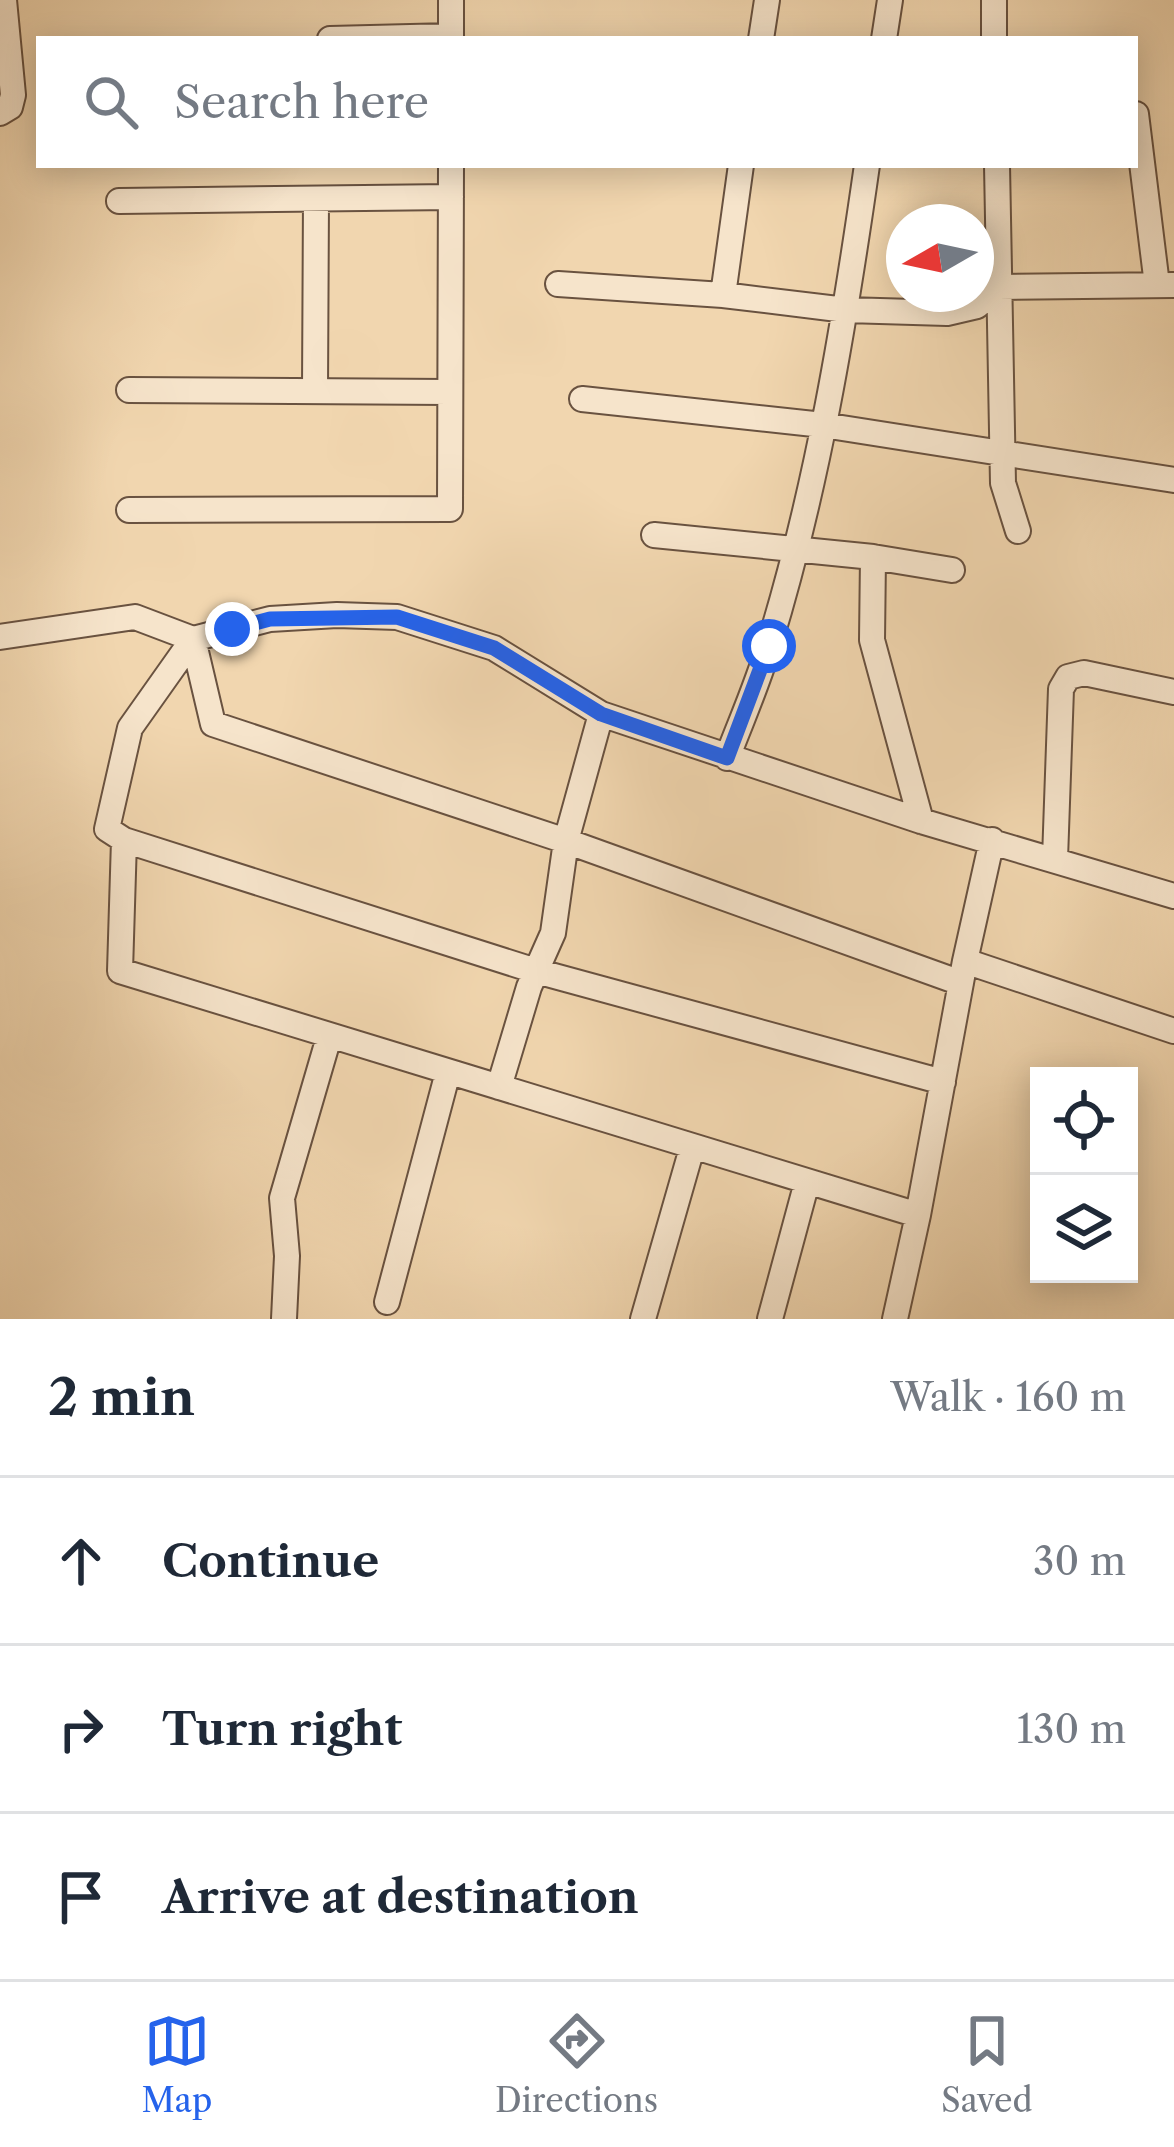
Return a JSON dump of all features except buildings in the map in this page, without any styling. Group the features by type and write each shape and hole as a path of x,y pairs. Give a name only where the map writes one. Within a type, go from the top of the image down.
{"street":[{"path":"0,113 10,107 13,94 4,0"},
{"path":"451,0 451,36"},
{"path":"761,36 767,0"},
{"path":"884,36 890,0"},
{"path":"994,0 994,36"},
{"path":"558,284 723,295 846,310 947,313 977,306 999,287 1166,285 1138,125"},
{"path":"129,509 450,509 451,168"},
{"path":"723,295 741,168"},
{"path":"727,758 769,646 794,548 846,310 867,168"},
{"path":"997,168 1003,483 1018,531"},
{"path":"119,201 451,197"},
{"path":"315,390 316,199"},
{"path":"129,390 449,392"},
{"path":"582,399 823,425 1174,480"},
{"path":"655,535 874,557 952,570"},
{"path":"874,557 872,640 921,821"},
{"path":"0,637 135,617 193,639 270,619 397,617 494,648 601,714 921,821 1174,896"},
{"path":"193,639 130,728 107,830 124,840 536,971 943,1082"},
{"path":"193,639 213,724 963,972 1174,1031"},
{"path":"1055,859 1060,689 1068,677 1084,673 1174,692"},
{"path":"499,1088 553,933 566,841 601,714"},
{"path":"895,1319 992,839"},
{"path":"124,840 120,971 918,1215"},
{"path":"284,1319 287,1256 282,1198 329,1037"},
{"path":"387,1302 448,1072"},
{"path":"643,1319 692,1148"},
{"path":"770,1319 807,1182"}],"route":[{"path":"232,629 270,619 397,617 494,648 601,714 727,758 769,646"}]}
